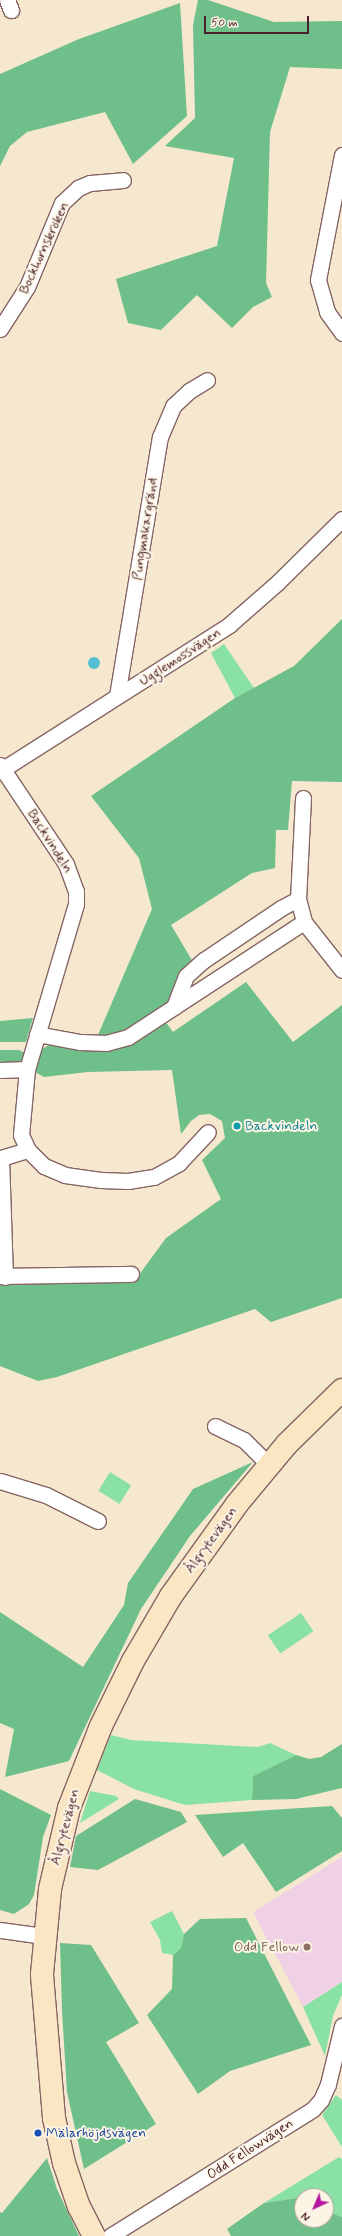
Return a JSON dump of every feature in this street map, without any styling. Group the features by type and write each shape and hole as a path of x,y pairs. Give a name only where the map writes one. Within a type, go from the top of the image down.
{"street":[{"path":"342,155 318,280 327,312 342,333"},
{"name":"Bockhornskröken","path":"0,329 27,286 62,203 78,188 90,183 123,180"},
{"name":"Pungmakargränd","path":"117,696 160,437 173,406 189,391 207,380"},
{"name":"Ugglemossvägen","path":"1,768 229,625 277,583 342,519"},
{"name":"Backvindeln","path":"1,768 66,864 76,891 76,904 27,1069 21,1135 28,1150 44,1166 65,1175 101,1180 128,1180 154,1177 179,1162 208,1132"},
{"path":"303,798 298,900 304,922 342,970"},
{"path":"174,1007 186,976 204,960 281,908 298,900"},
{"path":"37,1034 80,1042 106,1043 128,1036 304,922"},
{"path":"0,1070 27,1069"},
{"path":"28,1150 1,1158 3,1277 131,1274"},
{"name":"Ålgrytevägen","path":"94,2236 79,2207 64,2162 54,2118 42,1974 44,1936 50,1889 61,1836 81,1774 101,1726 133,1661 171,1596 206,1543 269,1465 311,1418 342,1390"},
{"path":"215,1426 244,1440 269,1465"},
{"path":"0,1481 46,1495 98,1521"},
{"path":"0,1930 44,1936"},
{"name":"Odd Fellowvägen","path":"110,2236 313,2109 321,2100 328,2084 342,2026"}],"shaded area":[{"name":"Odd Fellow","path":"342,1857 342,1982 303,2007 253,1912"}],"green space":[{"path":"198,0 208,0 274,22 342,21 342,69 290,67 270,132 266,283 272,297 253,307 232,328 197,295 161,330 128,323 116,279 217,246 234,158 165,146 195,118 193,25"},
{"path":"180,3 187,116 133,164 105,112 27,132 10,146 0,166 0,74 79,39"},
{"path":"342,619 342,782 292,781 288,830 276,830 275,868 252,873 171,925 193,962 172,1000 117,1035 98,1035 152,909 139,858 91,796 235,698 294,666"},
{"path":"224,644 254,688 235,698 211,653"},
{"path":"246,982 293,1042 342,1005 342,1298 271,1322 255,1309 57,1377 38,1381 0,1366 0,1283 133,1283 166,1238 221,1199 202,1160 225,1138 222,1121 210,1114 199,1115 191,1121 181,1134 172,1070 88,1072 44,1077 35,1072 42,1049 49,1045 109,1049 165,1021 173,1032"},
{"path":"33,1018 26,1042 0,1042 0,1021"},
{"path":"0,1050 19,1050 25,1053 22,1063 0,1064"},
{"path":"253,1462 190,1536 141,1609 69,1761 5,1777 14,1729 0,1723 0,1612 83,1667 124,1605 128,1583 193,1489"},
{"path":"110,1472 131,1485 120,1504 98,1491"},
{"path":"301,1613 313,1631 280,1654 268,1635"},
{"path":"111,1735 131,1740 258,1747 270,1743 296,1755 253,1776 252,1800 185,1805 134,1789 97,1770"},
{"path":"342,1744 342,1788 296,1799 252,1800 253,1776 296,1755 309,1759 321,1757"},
{"path":"0,1789 51,1815 43,1837 34,1895 29,1904 14,1914 0,1910"},
{"path":"90,1791 116,1796 119,1799 80,1823"},
{"path":"135,1799 181,1812 187,1822 98,1870 70,1867 76,1836"},
{"path":"332,1806 342,1818 342,1851 276,1892 243,1843 223,1857 195,1815"},
{"path":"172,1911 184,1934 181,1948 173,1955 162,1953 160,1940 150,1922"},
{"path":"246,1918 311,2045 230,2071 198,2094 147,2015 172,1989 173,1955 181,1948 184,1934 200,1919"},
{"path":"60,1943 91,1945 139,2023 106,2042 156,2124 84,2169 67,2092"},
{"path":"342,1982 342,1995 333,2016 325,2056 303,2007"},
{"path":"336,2095 342,2100 342,2147 322,2115"},
{"path":"339,2157 342,2159 342,2217 334,2214 334,2188 294,2188 294,2198 264,2203"},
{"path":"47,2158 57,2189 79,2236 0,2236 0,2212 2,2213"},
{"path":"294,2198 294,2228 334,2228 334,2214 342,2217 342,2236 231,2236 227,2229 264,2203"}],"water":[{"path":"92,657 96,657 100,663 96,669 92,669 88,665 88,661"}],"place":[{"name":"Backvindeln","path":"237,1126"},
{"name":"Odd Fellow","path":"307,1947"},
{"name":"Mälarhöjdsvägen","path":"38,2133"}]}
